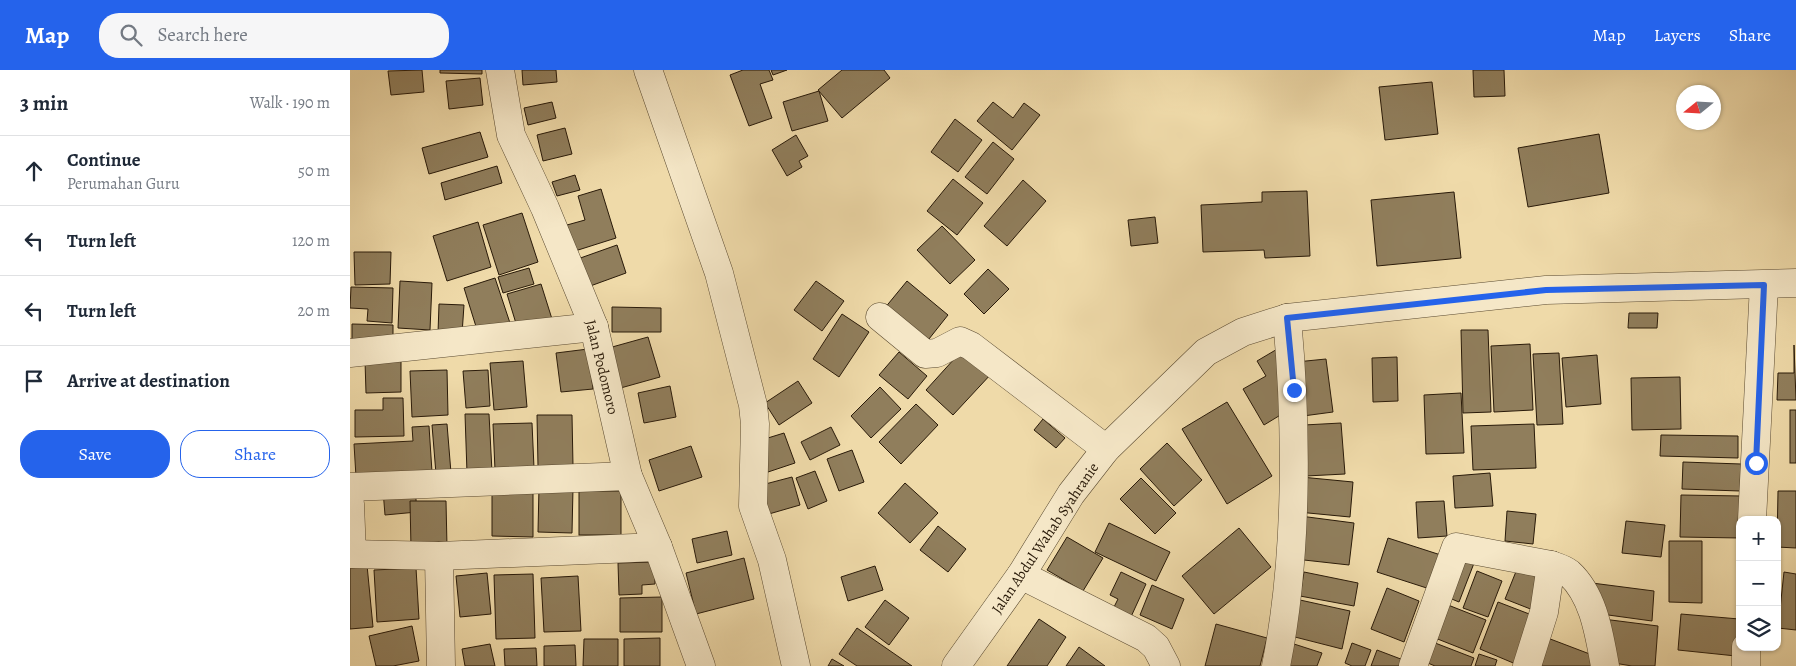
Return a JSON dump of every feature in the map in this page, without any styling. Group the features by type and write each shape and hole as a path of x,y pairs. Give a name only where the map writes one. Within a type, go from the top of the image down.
{"street":[{"name":"Jalan Podomoro","path":"500,70 511,135 545,208 594,327 628,476 658,547 700,666"},
{"path":"648,70 719,273 753,405 755,424 754,506 772,560 796,666"},
{"name":"Jalan Abdul Wahab Syahranie","path":"956,666 1021,575 1071,494 1106,449 1206,352 1243,332 1287,318 1546,290 1796,283"},
{"path":"1752,516 1764,285"},
{"path":"880,318 925,354 937,353 960,341 971,346 1106,449"},
{"path":"1276,666 1282,639 1291,552 1294,390 1287,318"},
{"path":"350,353 594,327"},
{"path":"350,487 628,476"},
{"path":"350,504 351,554 439,556 658,547"},
{"path":"1413,666 1456,547 1551,565 1567,572 1582,589 1597,623 1606,666"},
{"path":"439,556 441,666"},
{"path":"1527,666 1544,612 1551,565"},
{"path":"1021,575 1146,638 1156,647 1166,666"},
{"path":"1746,651 1746,666"}],"building":[{"path":"422,70 424,92 391,95 388,71"},
{"path":"440,70 482,70 482,74 440,73"},
{"path":"522,70 556,70 557,82 523,85"},
{"path":"743,70 769,70 773,80 760,84 772,118 749,126 730,75"},
{"path":"771,70 787,70 773,75"},
{"path":"842,70 884,70 890,78 842,118 818,90"},
{"path":"1473,70 1504,70 1505,96 1474,97"},
{"path":"480,78 483,105 449,109 446,81"},
{"path":"1432,82 1438,134 1385,140 1379,87"},
{"path":"819,91 828,121 792,131 783,102"},
{"path":"552,102 556,118 528,125 524,108"},
{"path":"993,102 1013,118 1024,103 1040,115 1012,150 977,121"},
{"path":"955,119 982,140 958,172 931,152"},
{"path":"565,128 572,154 543,161 537,135"},
{"path":"480,132 488,157 429,174 422,148"},
{"path":"1599,134 1609,193 1528,207 1518,148"},
{"path":"796,135 808,156 799,161 802,167 787,176 772,150"},
{"path":"993,142 1014,159 987,194 965,177"},
{"path":"497,166 502,183 445,200 441,183"},
{"path":"575,175 580,190 557,196 552,182"},
{"path":"953,179 983,203 957,235 927,211"},
{"path":"1023,180 1046,201 1007,246 984,226"},
{"path":"601,189 616,238 575,251 567,225 585,220 578,196"},
{"path":"1307,191 1310,256 1265,258 1264,250 1203,252 1201,205 1262,202 1262,192"},
{"path":"1454,192 1461,258 1377,266 1371,200"},
{"path":"522,213 538,262 499,275 483,225"},
{"path":"1155,217 1158,243 1131,246 1128,220"},
{"path":"478,222 491,267 447,281 433,236"},
{"path":"942,226 975,260 950,284 917,250"},
{"path":"617,245 626,273 582,289 572,261"},
{"path":"354,252 391,252 390,284 355,285"},
{"path":"529,268 534,284 503,293 498,277"},
{"path":"988,269 1009,289 984,314 964,294"},
{"path":"495,278 510,323 478,333 464,288"},
{"path":"400,281 432,283 430,330 398,328"},
{"path":"816,281 844,301 822,331 794,310"},
{"path":"907,281 948,315 925,344 884,309"},
{"path":"541,284 552,319 518,330 507,294"},
{"path":"351,287 393,288 392,323 367,321 368,309 350,308"},
{"path":"439,304 464,305 462,334 438,333"},
{"path":"612,307 661,308 661,332 612,332"},
{"path":"1629,313 1658,313 1657,328 1628,328"},
{"path":"842,314 869,332 839,377 813,359"},
{"path":"352,324 393,325 393,343 352,342"},
{"path":"1461,330 1488,330 1491,412 1463,413"},
{"path":"648,337 660,377 617,389 605,349"},
{"path":"1530,344 1533,410 1494,412 1491,346"},
{"path":"1794,345 1796,400 1777,400 1778,373 1794,373"},
{"path":"965,347 992,373 953,415 926,390"},
{"path":"1279,348 1292,408 1264,425 1243,389 1266,376 1257,361"},
{"path":"588,349 593,389 561,392 556,353"},
{"path":"899,352 927,376 908,399 879,375"},
{"path":"1559,353 1563,424 1537,425 1533,354"},
{"path":"1597,355 1601,404 1566,407 1562,358"},
{"path":"1397,357 1398,401 1373,402 1372,358"},
{"path":"1326,359 1333,412 1303,416 1296,362"},
{"path":"401,360 401,392 366,393 365,361"},
{"path":"523,361 527,407 494,410 490,363"},
{"path":"447,370 448,415 412,417 410,371"},
{"path":"488,370 490,406 466,408 463,371"},
{"path":"1680,377 1681,429 1632,430 1631,378"},
{"path":"798,381 812,403 779,425 765,403"},
{"path":"670,386 676,417 644,423 638,393"},
{"path":"880,387 901,409 871,438 851,416"},
{"path":"1461,393 1464,453 1426,454 1424,395"},
{"path":"383,398 403,398 404,436 355,437 355,410 383,410"},
{"path":"1227,402 1272,476 1227,504 1182,429"},
{"path":"916,404 938,425 901,464 879,442"},
{"path":"1790,410 1796,410 1796,463 1790,463"},
{"path":"465,414 489,414 492,472 467,473"},
{"path":"537,415 572,415 573,466 538,466"},
{"path":"1043,419 1065,438 1056,448 1034,430"},
{"path":"532,423 534,468 495,470 493,424"},
{"path":"1341,423 1345,474 1306,476 1304,425"},
{"path":"447,424 451,473 436,474 432,425"},
{"path":"1534,424 1536,468 1473,470 1471,426"},
{"path":"429,426 432,472 356,477 354,444 413,441 412,427"},
{"path":"831,427 840,445 810,460 801,442"},
{"path":"784,433 795,463 765,473 755,442"},
{"path":"1661,435 1738,436 1738,458 1660,456"},
{"path":"1167,443 1202,480 1174,506 1140,469"},
{"path":"691,446 702,477 659,491 649,460"},
{"path":"852,450 864,482 839,491 827,459"},
{"path":"1683,462 1741,464 1740,491 1682,489"},
{"path":"815,471 827,501 808,509 796,478"},
{"path":"1490,473 1493,506 1455,508 1453,476"},
{"path":"792,477 800,505 762,516 754,487"},
{"path":"1301,477 1353,482 1350,517 1298,512"},
{"path":"1141,478 1176,513 1155,534 1120,499"},
{"path":"905,483 938,513 910,543 878,513"},
{"path":"492,486 533,486 533,537 492,536"},
{"path":"415,487 417,512 385,515 383,490"},
{"path":"539,487 573,488 572,533 538,532"},
{"path":"579,491 621,491 621,535 579,535"},
{"path":"1778,491 1796,491 1796,548 1781,547 1781,516 1778,516"},
{"path":"1681,495 1741,496 1741,516 1736,516 1736,538 1680,537"},
{"path":"410,501 446,501 447,547 411,548"},
{"path":"1444,501 1447,536 1418,538 1416,502"},
{"path":"1507,511 1536,514 1533,544 1505,541"},
{"path":"1300,516 1354,523 1349,565 1295,559"},
{"path":"1626,521 1665,525 1661,557 1622,553"},
{"path":"1109,523 1170,552 1156,581 1095,552"},
{"path":"938,526 966,549 948,572 920,550"},
{"path":"1239,528 1271,567 1214,614 1182,576"},
{"path":"727,531 732,555 697,563 692,539"},
{"path":"1067,537 1103,558 1083,591 1047,570"},
{"path":"1388,538 1447,557 1436,591 1377,572"},
{"path":"1669,541 1702,541 1702,603 1669,602"},
{"path":"1459,552 1476,558 1459,602 1442,595"},
{"path":"744,558 754,599 696,614 686,573"},
{"path":"654,562 655,584 642,585 642,594 619,595 618,563"},
{"path":"1519,564 1546,575 1533,610 1505,599"},
{"path":"367,565 373,627 350,629 350,567"},
{"path":"875,566 883,590 848,601 841,577"},
{"path":"416,568 419,619 377,622 374,570"},
{"path":"1477,571 1502,581 1488,617 1463,608"},
{"path":"1121,572 1146,584 1130,619 1112,611 1118,599 1110,595"},
{"path":"1304,572 1358,583 1354,606 1300,596"},
{"path":"1784,572 1796,574 1796,630 1781,628 1781,600"},
{"path":"487,573 491,614 460,617 456,576"},
{"path":"533,574 535,638 496,639 494,575"},
{"path":"578,576 581,631 544,632 541,578"},
{"path":"1592,583 1654,591 1652,621 1601,614"},
{"path":"1152,585 1184,599 1172,629 1140,615"},
{"path":"1387,588 1419,601 1404,642 1371,629"},
{"path":"662,597 662,632 620,632 620,598"},
{"path":"885,600 909,618 889,645 865,627"},
{"path":"1300,600 1350,611 1342,649 1291,636"},
{"path":"1498,602 1537,617 1518,665 1480,649"},
{"path":"1443,603 1486,620 1473,653 1430,636"},
{"path":"1681,614 1736,619 1736,656 1678,650"},
{"path":"1039,619 1066,637 1047,666 1007,666"},
{"path":"1603,619 1658,626 1655,666 1632,666 1614,663"},
{"path":"1216,624 1267,638 1260,666 1205,666"},
{"path":"412,626 419,661 393,666 376,666 369,636"},
{"path":"857,628 912,666 857,666 839,654"},
{"path":"1545,637 1595,656 1591,666 1534,666"},
{"path":"660,638 660,666 624,666 624,639"},
{"path":"584,639 618,639 618,666 583,666"},
{"path":"1430,641 1474,658 1471,666 1435,666 1423,661"},
{"path":"1352,643 1371,650 1365,666 1352,666 1345,663"},
{"path":"490,644 495,666 465,666 462,649"},
{"path":"1294,644 1322,653 1317,666 1288,666"},
{"path":"575,645 576,666 544,666 544,646"},
{"path":"1079,647 1105,666 1066,666"},
{"path":"536,648 537,666 505,666 504,649"},
{"path":"1377,650 1406,661 1404,666 1371,666"},
{"path":"1479,654 1497,660 1495,666 1475,666"},
{"path":"832,659 844,666 828,666"}],"route":[{"path":"1294,390 1287,318 1546,290 1764,285 1756,463"}]}
